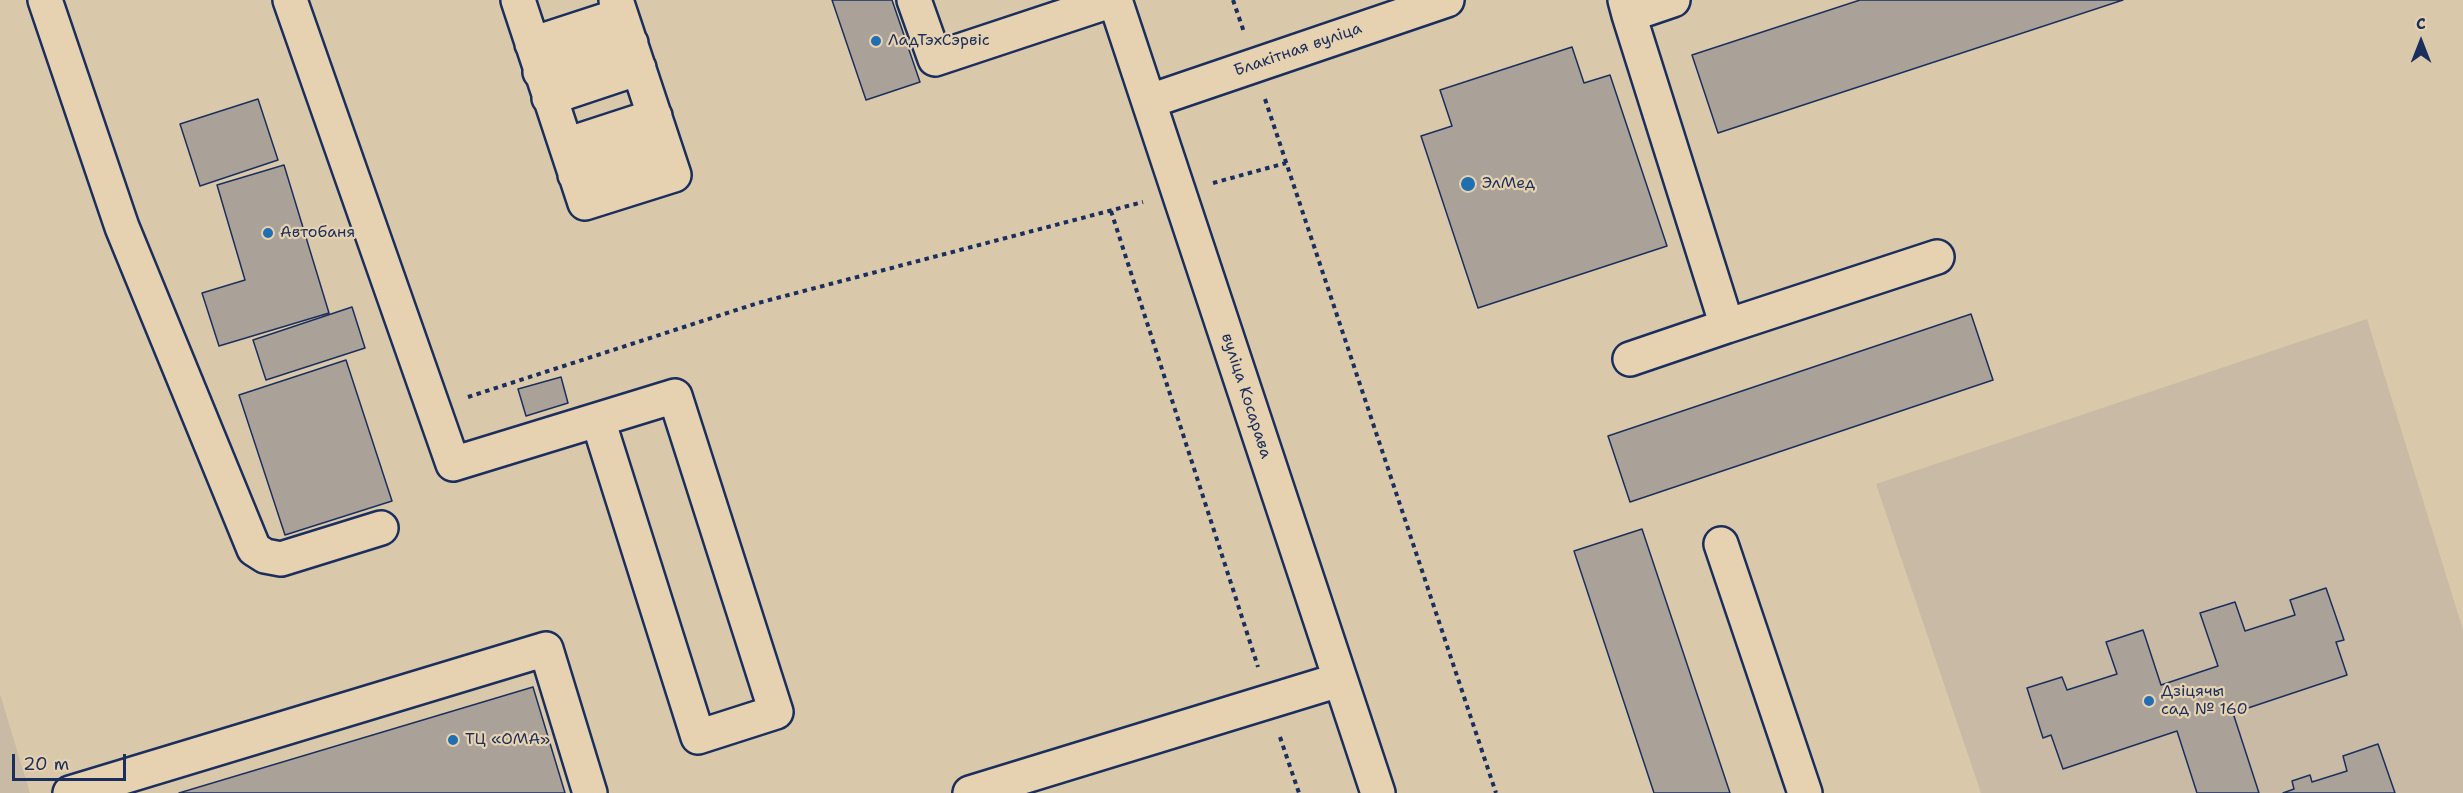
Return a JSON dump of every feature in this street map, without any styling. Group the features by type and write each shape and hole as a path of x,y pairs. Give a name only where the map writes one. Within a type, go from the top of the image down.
{"street":[{"path":"45,0 122,227 254,549 265,556 281,559 381,528"},
{"path":"290,0 453,464 675,396 776,712 698,736 598,420"},
{"path":"518,0 585,203 674,175 627,31"},
{"path":"914,0 935,59 1114,0"},
{"name":"вуліца Косарава","path":"1114,0 1150,101 1378,793"},
{"name":"Блакітная вуліца","path":"1150,101 1447,0"},
{"path":"1673,0 1627,7 1727,326"},
{"path":"541,71 627,31"},
{"path":"541,71 627,31"},
{"path":"570,160 660,130"},
{"path":"1630,358 1937,256"},
{"path":"1721,544 1805,793"},
{"path":"70,793 546,649 590,793"},
{"path":"970,793 1339,680"}],"path":[{"path":"1233,0 1496,793"},
{"path":"1212,183 1286,163"},
{"path":"433,408 758,303 1148,201"},
{"path":"1111,211 1299,793"}],"shaded area":[{"path":"2367,319 2463,630 2463,793 1981,793 1876,484"},
{"path":"0,694 30,793 0,793"}],"building":[{"name":"ЛадТэхСэрвіс","path":"832,0 892,0 920,82 866,100"},
{"path":"1860,0 2123,0 1718,133 1692,55"},
{"path":"1572,47 1584,83 1610,75 1667,246 1478,308 1421,136 1452,126 1440,90"},
{"path":"258,99 278,160 200,186 180,124"},
{"name":"Автобаня","path":"284,165 329,313 219,346 202,293 245,280 217,185"},
{"path":"352,307 365,348 266,380 253,340"},
{"path":"1971,314 1993,380 1630,502 1608,436"},
{"path":"346,360 392,501 285,535 239,395"},
{"path":"561,377 568,403 526,416 518,389"},
{"path":"1642,529 1730,793 1654,793 1574,551"},
{"name":"Дзіцячы сад № 160","path":"2326,588 2344,640 2336,642 2347,675 2233,713 2259,793 2197,793 2177,731 2063,769 2051,735 2043,738 2027,688 2062,677 2067,690 2117,674 2106,642 2143,630 2161,685 2218,666 2200,613 2235,602 2245,631 2295,615 2290,600"},
{"name":"ТЦ «ОМА»","path":"533,687 565,793 179,793"},
{"path":"2378,744 2395,793 2283,793 2294,789 2292,781 2310,775 2312,782 2347,771 2343,756"}],"place":[{"name":"ЛадТэхСэрвіс","path":"876,41"},
{"name":"ЭлМед","path":"1468,184"},
{"name":"Автобаня","path":"268,233"},
{"name":"Дзіцячы сад № 160","path":"2149,701"},
{"name":"ТЦ «ОМА»","path":"453,740"}]}
